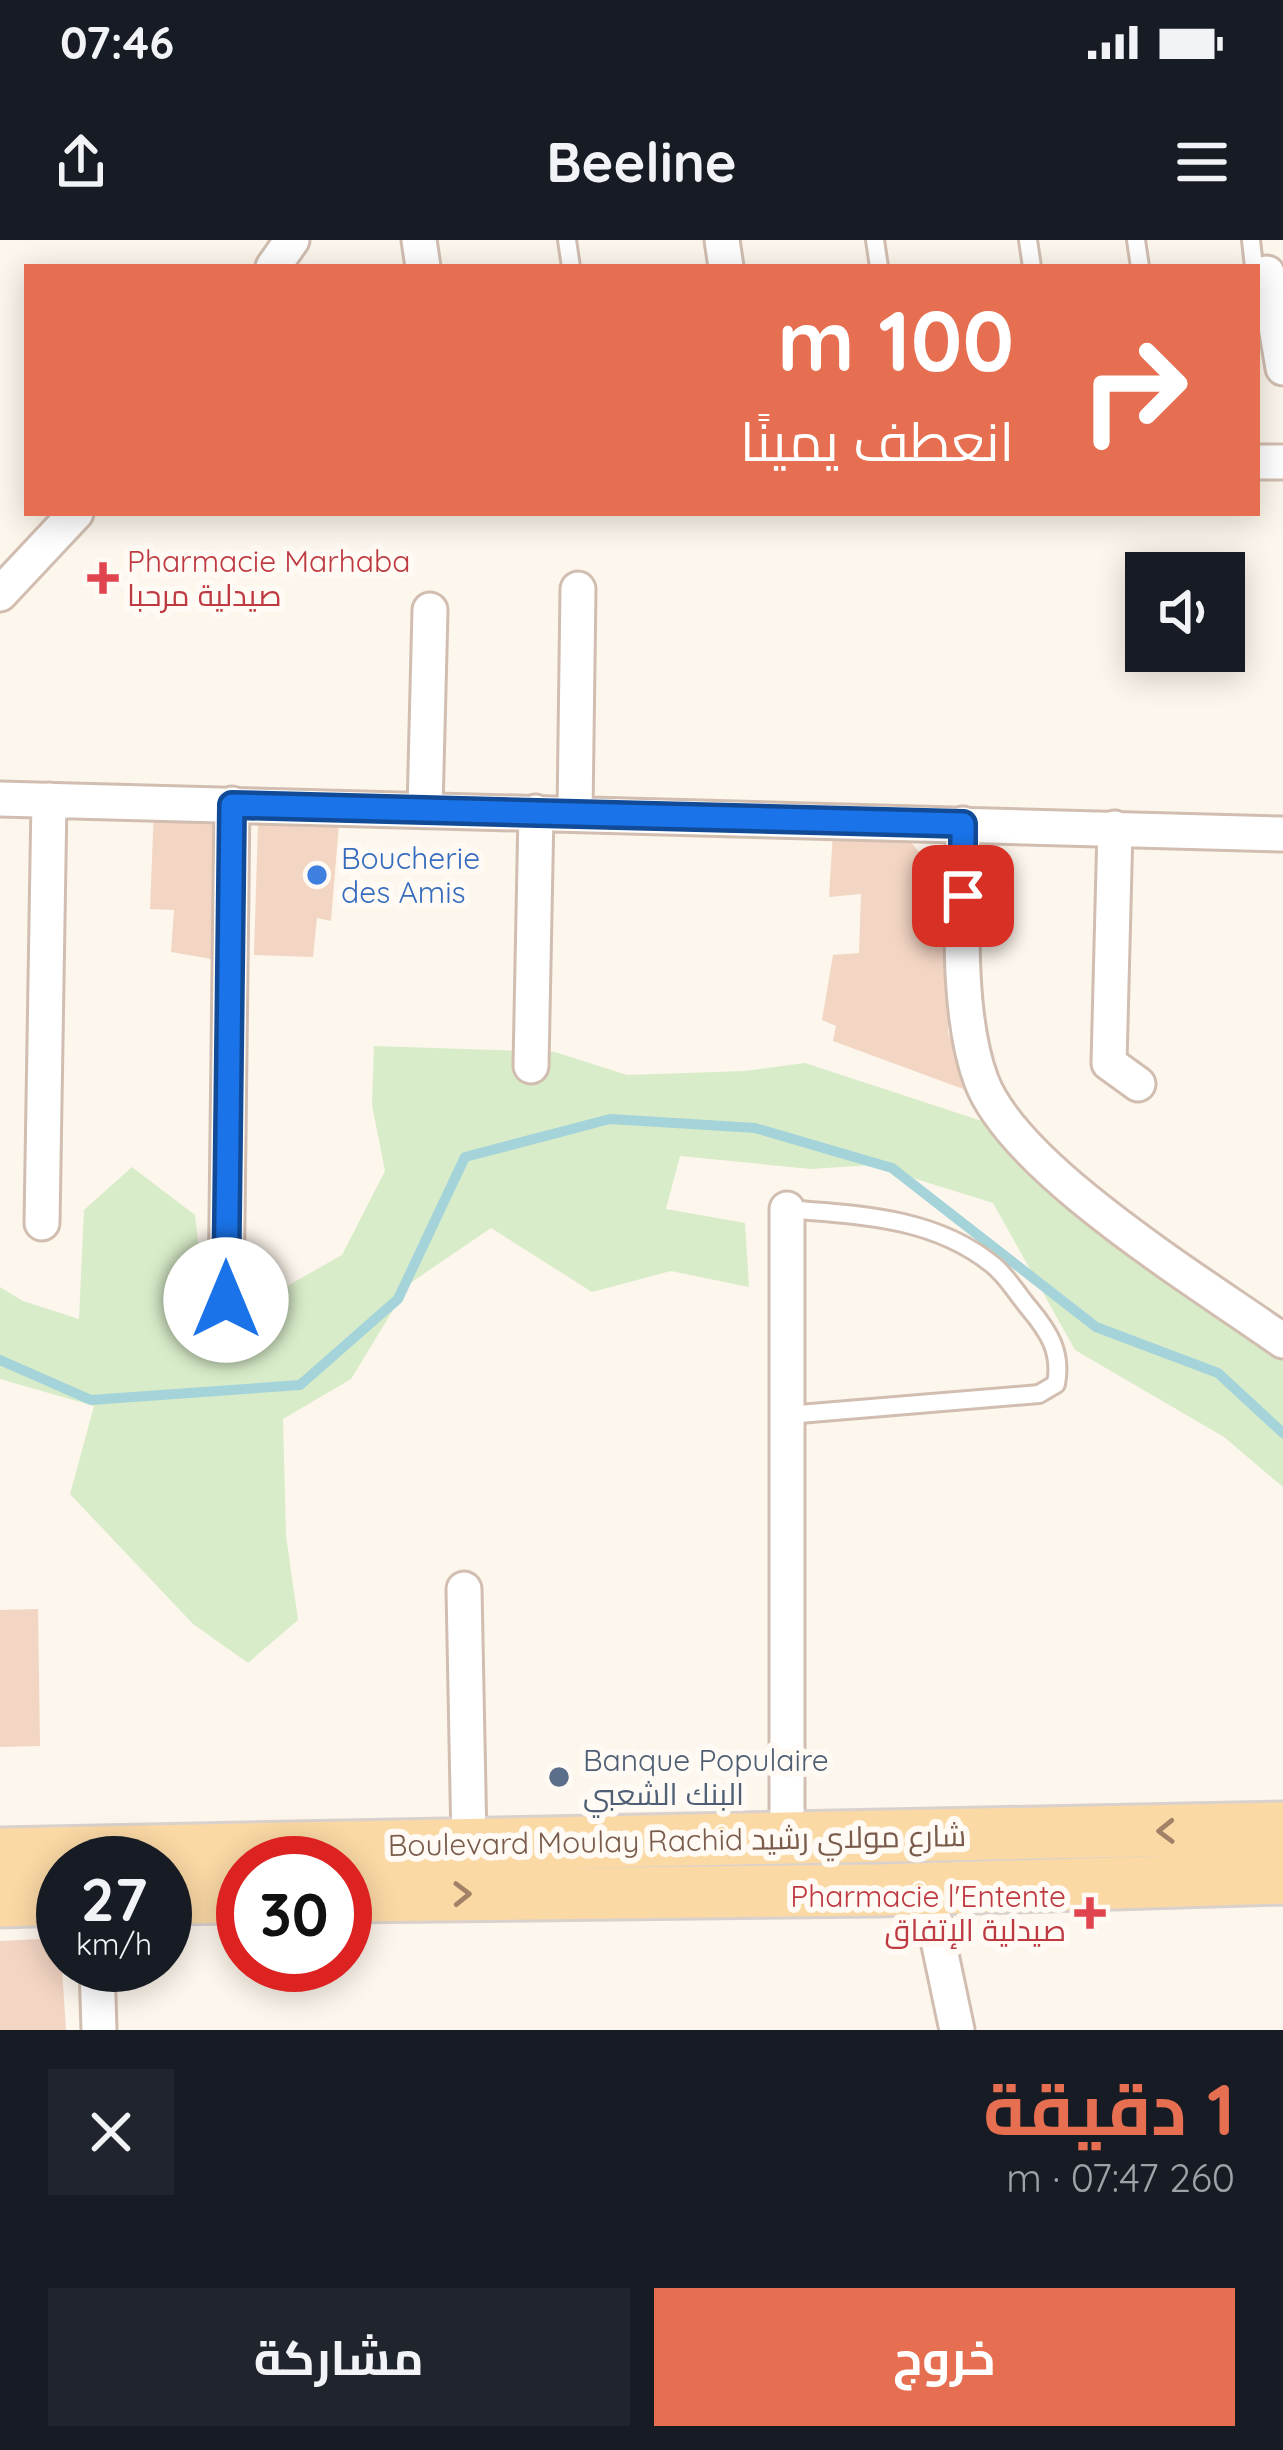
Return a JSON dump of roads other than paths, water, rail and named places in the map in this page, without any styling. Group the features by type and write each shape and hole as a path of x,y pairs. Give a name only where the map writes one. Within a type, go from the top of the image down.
{"main road":[{"name":"Boulevard Moulay Rachid شارع مولاي رشيد","path":"0,1854 1283,1828"},
{"name":"Boulevard Moulay Rachid شارع مولاي رشيد","path":"372,1896 1283,1878"},
{"path":"0,1901 36,1900"}],"street":[{"path":"1265,271 1283,368"},
{"path":"0,594 73,516"},
{"path":"575,813 578,589"},
{"path":"425,809 430,610"},
{"path":"0,799 1283,834"},
{"path":"42,1223 49,800"},
{"path":"226,1300 232,805"},
{"path":"531,1066 536,812"},
{"path":"963,824 966,999 980,1079 1006,1125 1059,1179 1283,1342"},
{"path":"1115,829 1109,1063 1138,1084"},
{"path":"787,1209 788,1838"},
{"path":"464,1589 469,1843"},
{"path":"928,1888 957,2030"},
{"path":"97,1992 98,2030"}],"lane":[{"path":"1251,240 1265,271"},
{"path":"787,1209 916,1225 959,1242 996,1267 1049,1332 1060,1364 1056,1384 1039,1394 787,1414"}],"waterway":[{"path":"0,1360 91,1400 300,1385 398,1299 465,1157 610,1119 755,1128 892,1168 1096,1327 1218,1373 1283,1433"}],"place":[{"name":"Pharmacie Marhaba صيدلية مرحبا","path":"103,578"},
{"name":"Boucherie des Amis","path":"317,875"},
{"name":"Banque Populaire البنك الشعبي","path":"559,1777"},
{"name":"Pharmacie l'Entente صيدلية الإتفاق","path":"1090,1913"}]}
